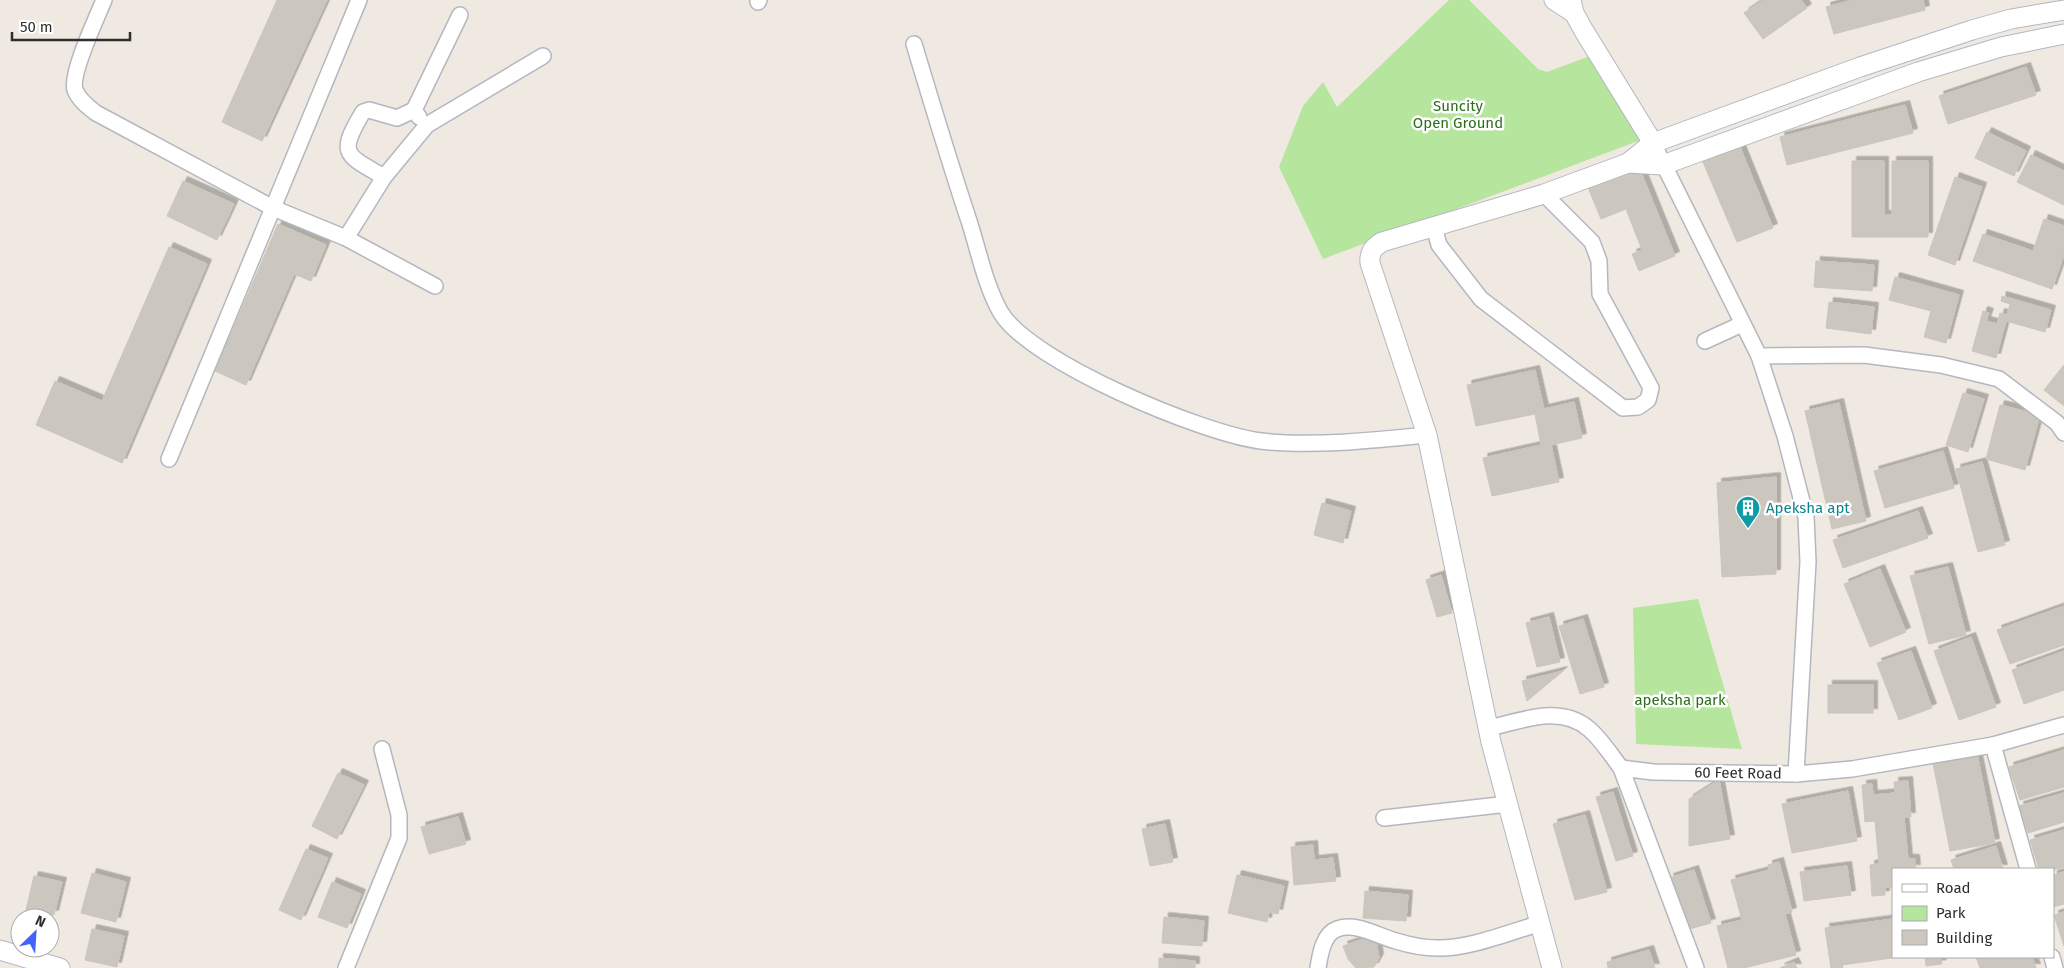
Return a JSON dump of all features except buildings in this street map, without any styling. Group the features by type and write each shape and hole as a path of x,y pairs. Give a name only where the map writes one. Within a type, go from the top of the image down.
{"street":[{"path":"104,0 77,67 74,89 83,102 96,113 273,208 346,238 435,286"},
{"path":"169,459 359,0"},
{"path":"1554,0 1573,7 1584,31 1653,143 1758,356 1786,436 1806,517 1808,562 1796,774"},
{"path":"1552,968 1489,728 1427,435 1370,263 1369,255 1373,248 1382,242 1544,194 1628,163 1653,143 1911,50 2011,19 2064,10"},
{"path":"384,177 355,160 348,153 347,140 364,112 369,110 397,118 414,110 460,15"},
{"path":"1628,163 1664,165 1918,72 2001,47 2064,34"},
{"path":"914,44 986,274 1002,313 1017,331 1059,362 1158,409 1216,431 1261,441 1300,443 1427,435"},
{"path":"1911,50 1918,72"},
{"path":"346,238 384,177 427,126 543,56"},
{"path":"414,110 427,126"},
{"path":"1434,227 1439,245 1481,299 1623,408 1638,406 1648,400 1651,388 1600,294 1599,261 1592,242 1544,194"},
{"path":"1705,342 1742,324"},
{"path":"1758,356 1864,355 1941,365 1999,379 2057,423 2064,433"},
{"path":"1489,728 1547,716 1563,715 1576,719 1590,730 1621,768 1696,968"},
{"name":"60 Feet Road","path":"1621,768 1653,772 1796,774 1852,769 1994,745 2064,725"},
{"path":"1948,752 2017,738"},
{"path":"1994,745 2028,868"},
{"path":"346,968 400,838 399,815 382,749"},
{"path":"1384,818 1508,804"},
{"path":"1318,968 1326,939 1335,930 1348,927 1365,930 1396,941 1438,948 1462,945 1541,923"},
{"path":"0,950 60,968"}],"green space":[{"name":"Suncity Open Ground","path":"1449,0 1469,0 1538,69 1547,72 1590,56 1646,138 1323,259 1279,167 1303,106 1323,82 1337,107"},
{"name":"apeksha park","path":"1698,599 1742,749 1636,744 1633,608"}],"place":[{"name":"Apeksha apt","path":"1748,529"}]}
